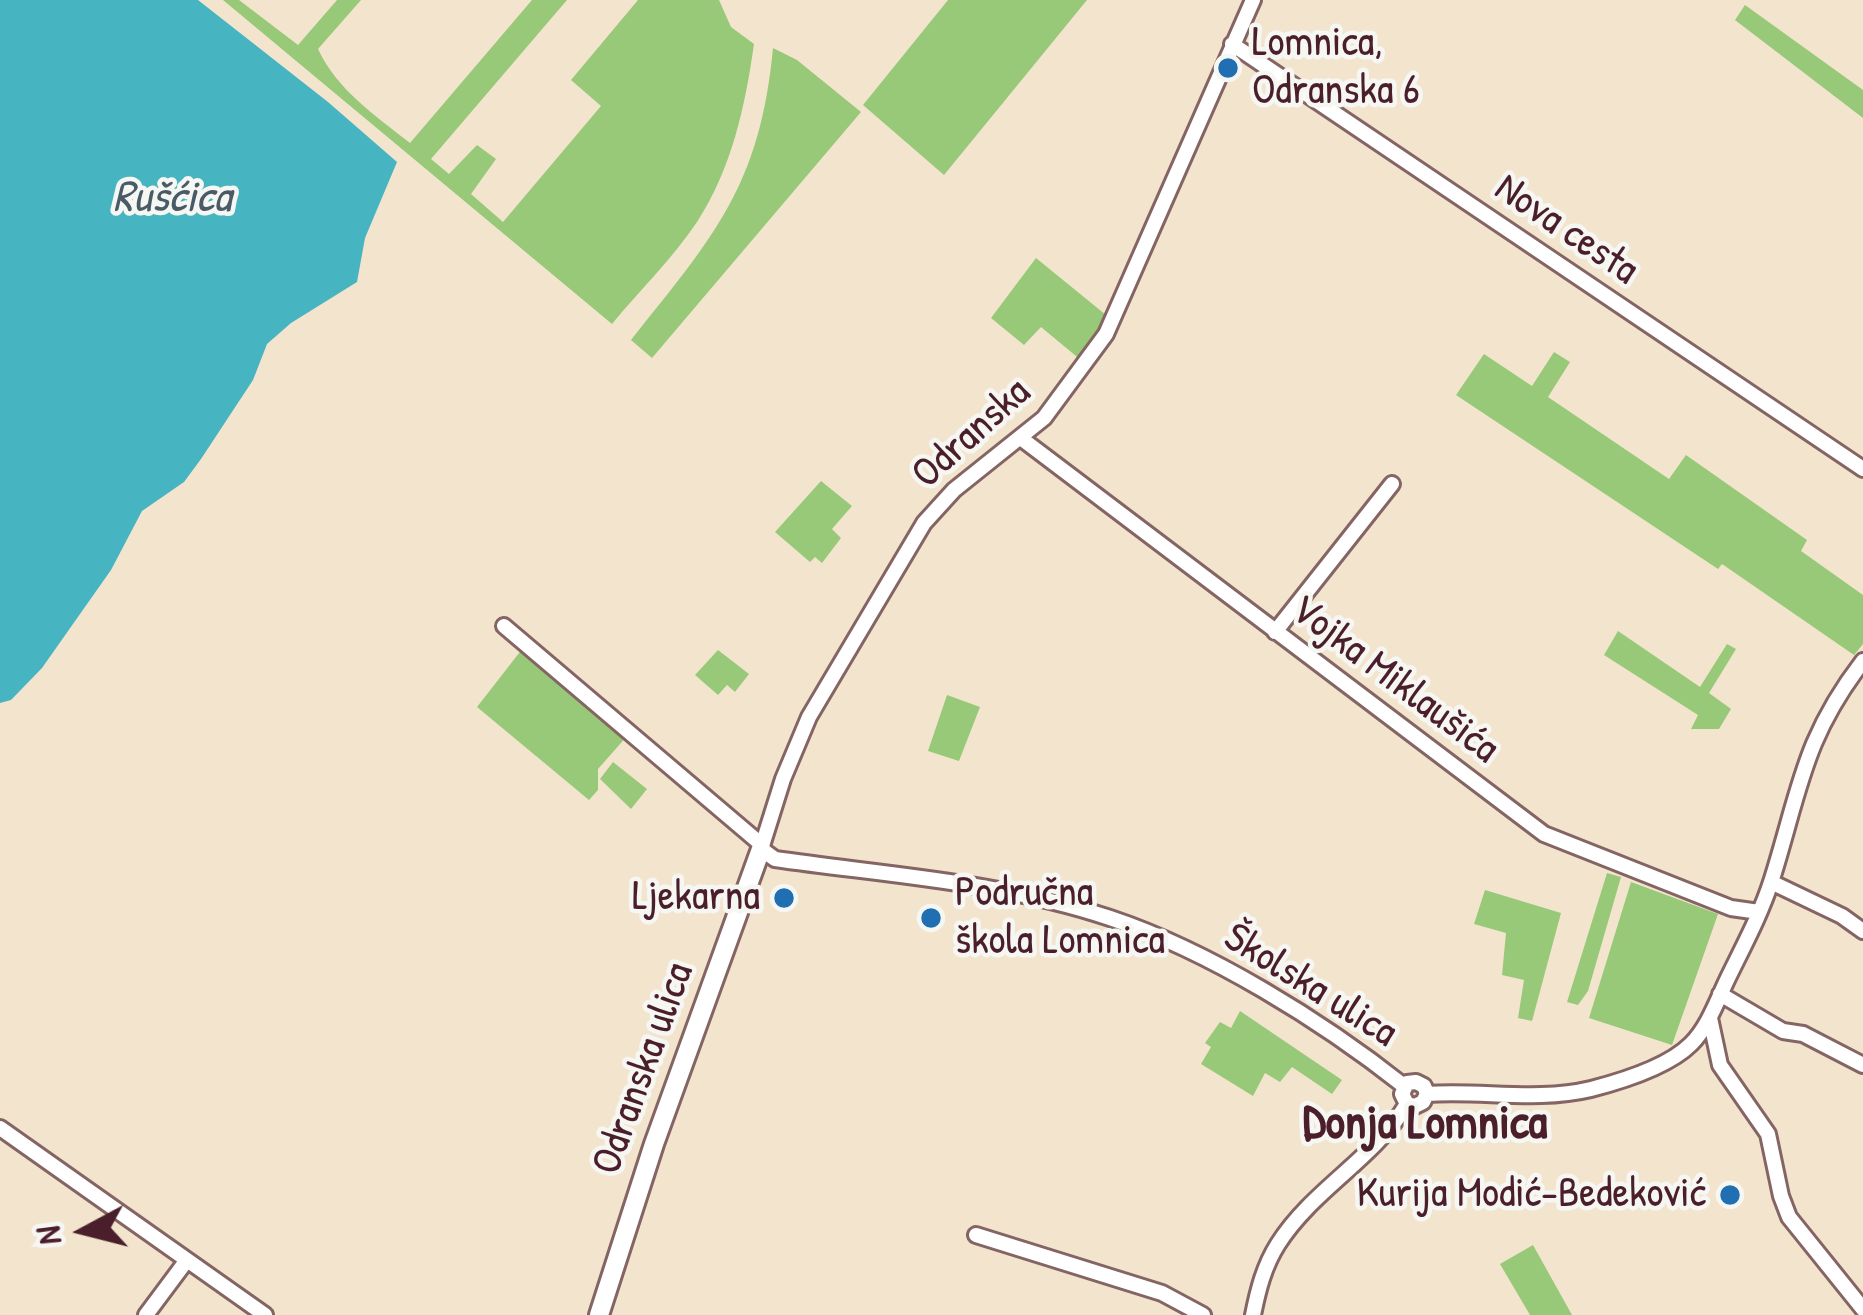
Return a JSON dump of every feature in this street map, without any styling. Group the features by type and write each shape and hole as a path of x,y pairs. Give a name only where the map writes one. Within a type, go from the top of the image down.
{"main road":[{"name":"Odranska ulica","path":"598,1315 654,1144 762,847"}],"street":[{"name":"Odranska","path":"762,847 809,717 912,541 954,490 1022,439 1060,399 1114,319 1253,0"},
{"name":"Nova cesta","path":"1232,44 1863,469"},
{"name":"Vojka Miklaušića","path":"1022,439 1544,835 1730,908 1759,912"},
{"path":"1275,632 1392,484"},
{"path":"504,626 762,847"},
{"path":"1863,661 1832,703 1814,738 1772,882 1710,1016 1720,1065 1768,1134 1789,1217 1863,1309"},
{"name":"Školska ulica","path":"762,847 775,859 1047,900 1154,934 1224,967 1404,1086 1420,1083 1426,1094"},
{"path":"1772,882 1830,909 1863,932"},
{"path":"1730,908 1748,938"},
{"path":"1720,994 1783,1031 1803,1034 1863,1065"},
{"name":"Školska ulica","path":"1426,1094 1560,1095 1608,1084 1683,1051 1710,1016"},
{"name":"Školska ulica","path":"1404,1086 1407,1104 1420,1105 1426,1094"},
{"path":"1253,1315 1263,1274 1286,1233 1378,1144 1407,1104"},
{"path":"0,1128 265,1315"},
{"path":"976,1235 1162,1293 1203,1315"},
{"path":"146,1315 187,1260"}],"green space":[{"path":"223,0 239,0 298,45 337,0 361,0 318,49 346,90 410,143 532,0 567,0 431,159 449,174 477,145 496,159 471,194 503,222 601,106 571,80 638,0 719,0 731,27 754,44 735,136 709,201 677,248 612,324"},
{"path":"948,0 1087,0 944,175 863,105"},
{"path":"1745,5 1863,90 1863,118 1735,20"},
{"path":"773,48 797,60 861,112 652,358 631,340 728,207 757,137"},
{"path":"1036,258 1106,315 1106,323 1082,361 1041,327 1024,345 991,318"},
{"path":"1554,352 1570,362 1548,397 1669,479 1686,455 1807,540 1801,551 1863,595 1863,644 1854,655 1722,564 1718,569 1456,395 1484,354 1532,386"},
{"path":"821,481 852,506 832,529 841,538 822,563 815,557 810,562 775,532"},
{"path":"1618,631 1700,687 1727,644 1736,649 1709,693 1731,709 1719,729 1691,729 1698,715 1604,655"},
{"path":"523,648 628,735 598,769 598,790 589,800 477,707"},
{"path":"718,650 749,674 735,692 727,685 718,695 695,675"},
{"path":"947,695 980,707 959,761 928,751"},
{"path":"613,762 647,789 631,809 600,779"},
{"path":"1607,873 1621,877 1588,991 1578,1005 1567,1002"},
{"path":"1631,882 1718,914 1672,1045 1589,1018"},
{"path":"1485,890 1561,913 1532,1021 1518,1018 1524,980 1502,975 1506,933 1474,924"},
{"path":"1240,1011 1342,1080 1332,1094 1292,1067 1280,1082 1265,1073 1253,1096 1201,1064 1211,1047 1205,1043 1220,1022 1231,1028"},
{"path":"1533,1245 1572,1315 1530,1315 1500,1264"}],"water":[{"name":"Rušćica","path":"0,0 198,0 397,162 365,238 357,282 291,323 267,344 253,380 184,482 142,511 111,570 42,668 11,700 0,703"}],"place":[{"name":"Lomnica, Odranska 6","path":"1228,68"},
{"name":"Ljekarna","path":"784,898"},
{"name":"Područna škola Lomnica","path":"931,918"},
{"name":"Kurija Modić-Bedeković","path":"1730,1195"}],"district":[{"name":"Donja Lomnica","path":"1425,1125"}]}
